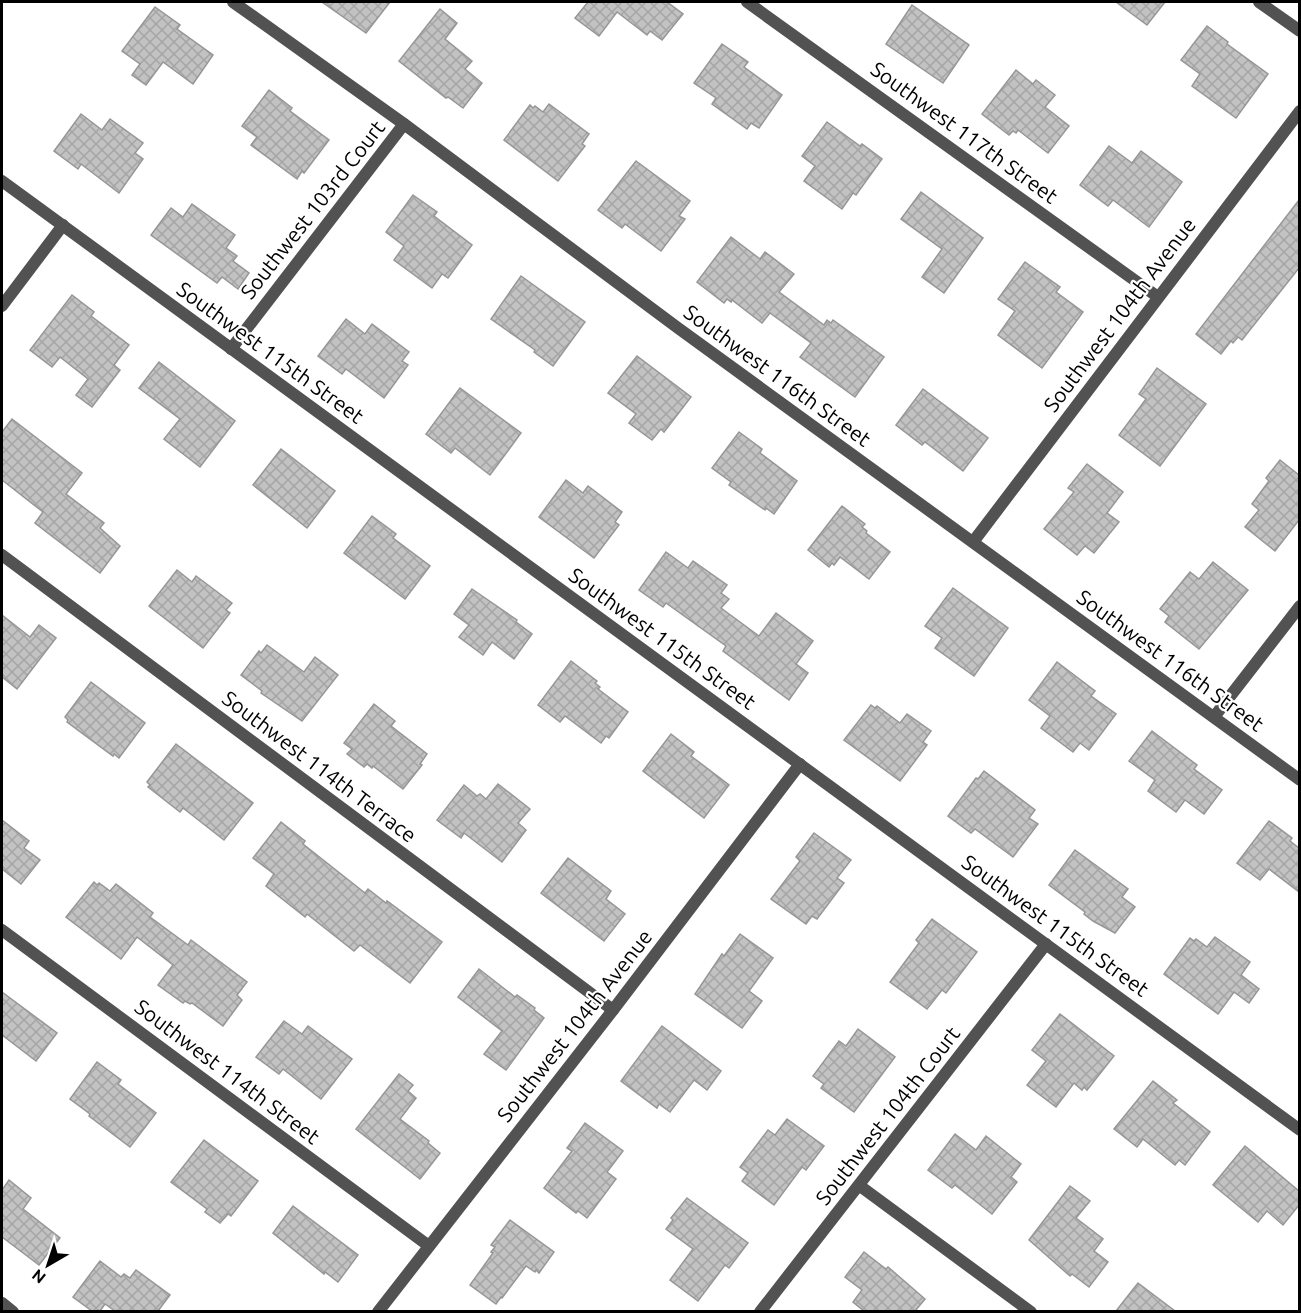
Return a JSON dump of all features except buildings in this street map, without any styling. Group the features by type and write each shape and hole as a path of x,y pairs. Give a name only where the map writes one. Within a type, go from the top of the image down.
{"street":[{"name":"Southwest 116th Street","path":"235,2 1299,780"},
{"name":"Southwest 117th Street","path":"747,2 1158,297"},
{"path":"1258,2 1299,31"},
{"name":"Southwest 104th Avenue","path":"973,542 1299,111"},
{"name":"Southwest 103rd Court","path":"231,349 404,124"},
{"name":"Southwest 115th Street","path":"2,182 1299,1130"},
{"path":"2,306 63,225"},
{"name":"Southwest 114th Terrace","path":"2,555 613,1010"},
{"path":"1214,717 1299,606"},
{"name":"Southwest 104th Avenue","path":"378,1311 613,1010 800,764"},
{"name":"Southwest 114th Street","path":"2,930 429,1246"},
{"name":"Southwest 104th Court","path":"760,1311 1046,944"},
{"path":"860,1185 1031,1311"},
{"path":"2,1303 13,1311"}]}
